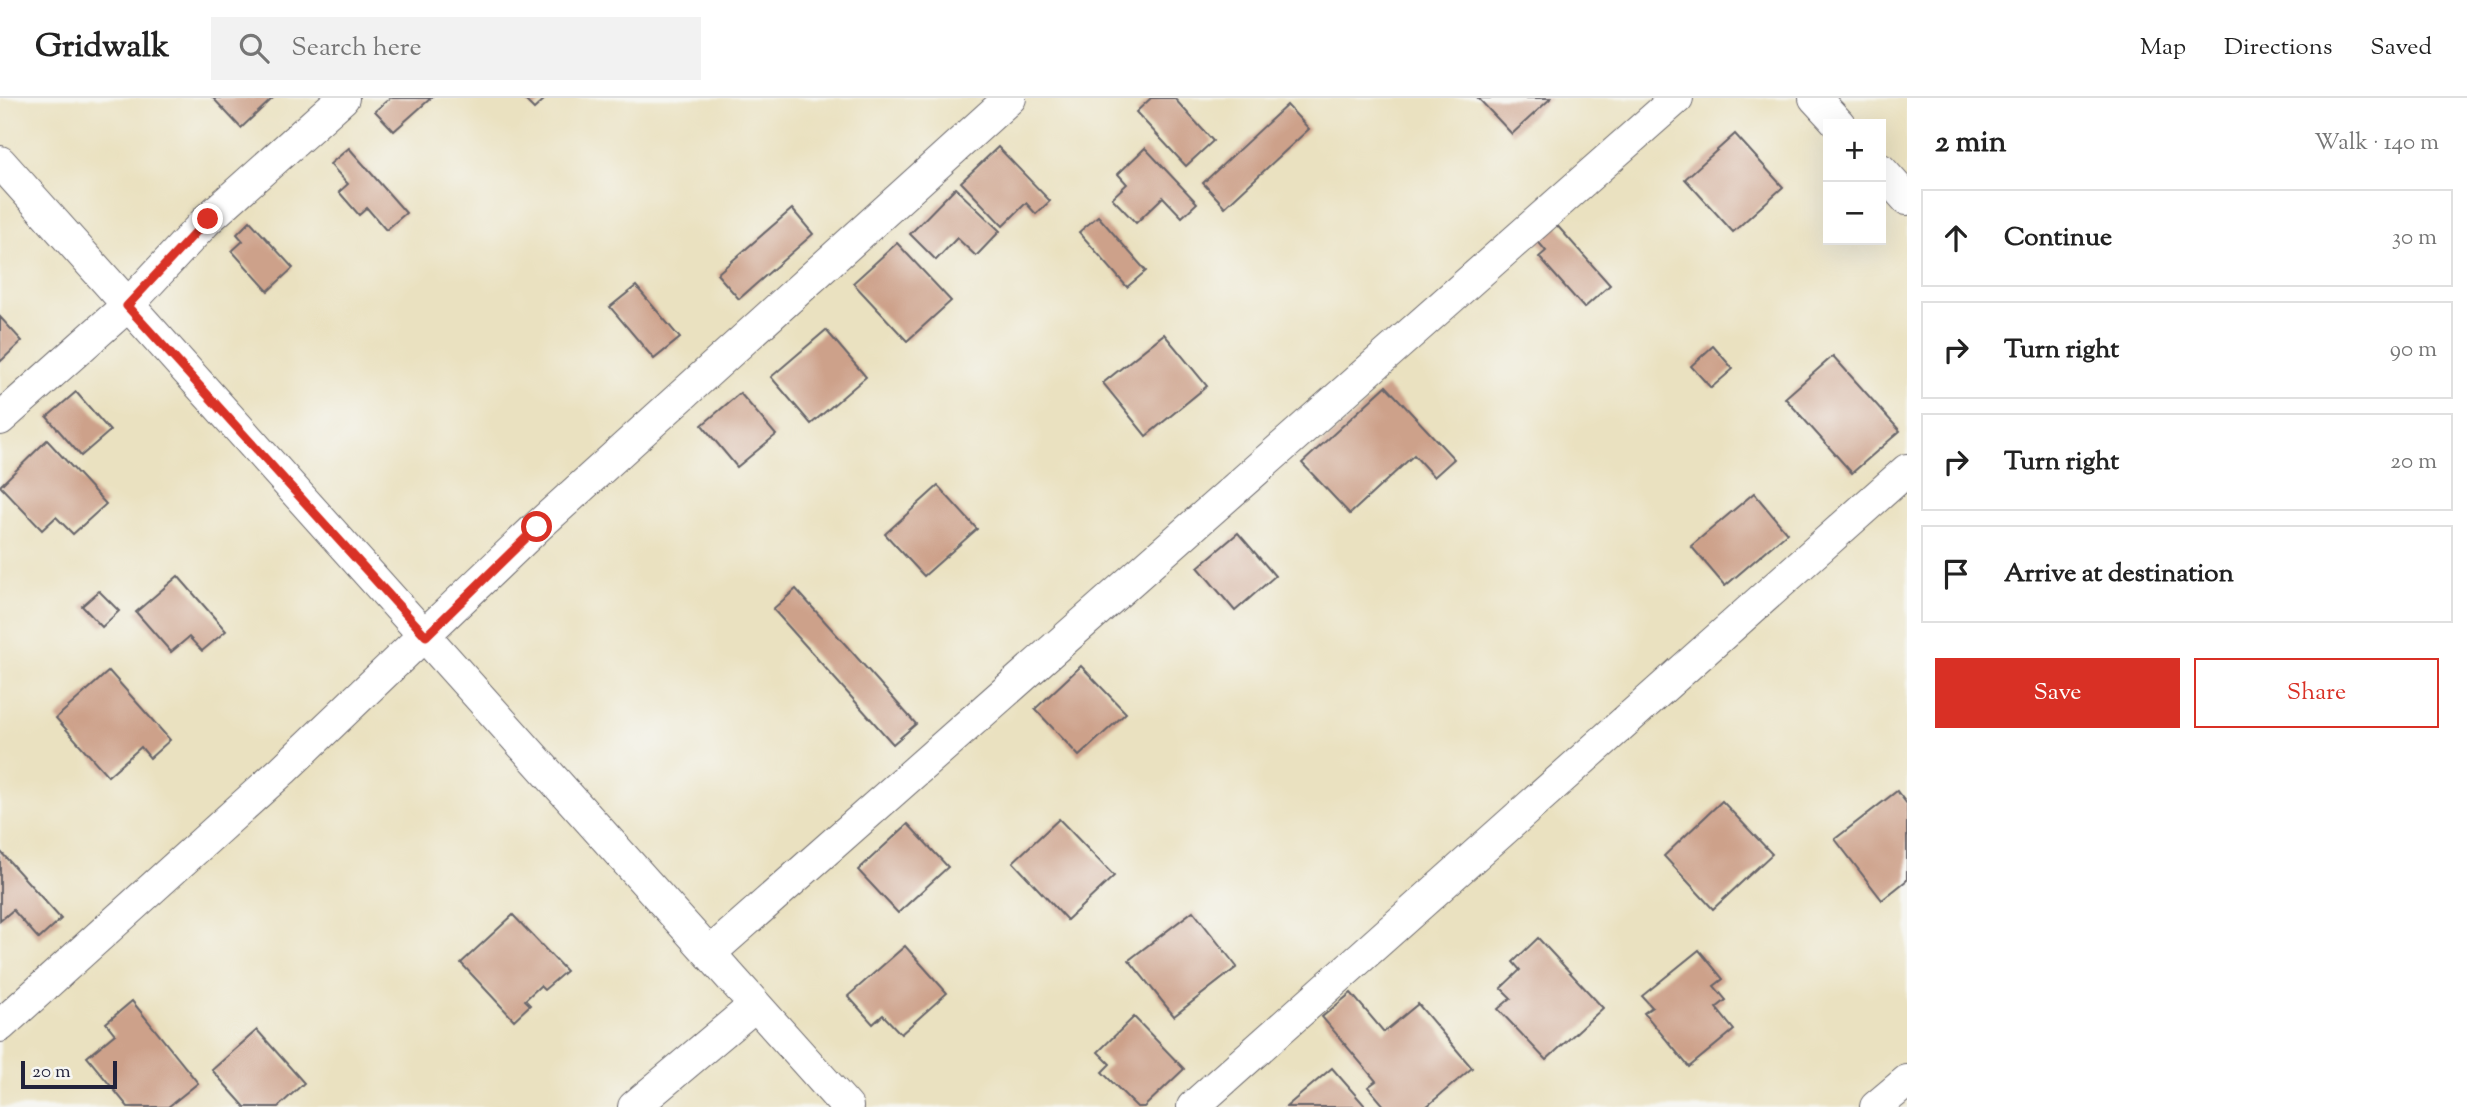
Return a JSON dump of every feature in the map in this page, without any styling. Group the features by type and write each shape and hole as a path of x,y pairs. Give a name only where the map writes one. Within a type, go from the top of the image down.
{"street":[{"path":"0,419 127,306 208,219 343,98"},
{"path":"0,1026 426,636 537,527 1010,98"},
{"path":"711,952 1677,98"},
{"path":"1815,98 1834,119"},
{"path":"0,162 711,952 754,1006 847,1107"},
{"path":"1886,176 1907,199"},
{"path":"1193,1107 1907,470"},
{"path":"634,1107 754,1006"},
{"path":"1876,1107 1907,1081"}],"building":[{"path":"213,98 273,98 241,128"},
{"path":"390,98 431,98 394,131 375,111"},
{"path":"523,98 546,98 534,109"},
{"path":"1151,98 1174,98 1213,141 1186,166 1136,112"},
{"path":"1478,98 1551,98 1512,134"},
{"path":"1287,105 1309,129 1225,207 1203,183"},
{"path":"1735,134 1783,187 1733,232 1685,179"},
{"path":"998,147 1050,201 1036,214 1026,203 1003,226 961,182"},
{"path":"349,148 406,213 386,230 367,208 359,215 339,192 348,184 330,164"},
{"path":"1145,148 1197,203 1182,217 1163,197 1136,223 1112,198 1127,184 1118,174"},
{"path":"955,188 1000,231 976,256 957,238 936,260 910,234"},
{"path":"792,209 813,234 739,299 717,274"},
{"path":"1098,216 1146,271 1127,287 1079,232"},
{"path":"250,221 293,268 268,291 232,251 243,241 237,234"},
{"path":"1554,222 1610,285 1584,308 1539,257 1546,251 1535,238"},
{"path":"897,243 951,301 907,341 853,283"},
{"path":"636,286 680,338 654,359 610,307"},
{"path":"0,317 22,341 0,362"},
{"path":"826,330 866,377 811,424 771,377"},
{"path":"1164,334 1207,386 1146,436 1103,383"},
{"path":"1713,346 1733,369 1711,388 1691,366"},
{"path":"1833,356 1900,431 1852,473 1785,398"},
{"path":"1386,386 1454,459 1434,477 1414,455 1350,514 1302,463"},
{"path":"76,392 110,431 81,456 47,417"},
{"path":"740,393 776,435 737,467 702,425"},
{"path":"47,440 106,504 73,534 56,517 42,530 0,486"},
{"path":"938,486 977,529 924,576 885,534"},
{"path":"1754,493 1787,533 1725,586 1691,546"},
{"path":"1238,533 1275,576 1235,611 1198,567"},
{"path":"178,576 226,631 202,651 189,637 171,652 136,612"},
{"path":"796,589 916,724 893,744 773,609"},
{"path":"99,591 119,611 102,627 82,606"},
{"path":"1081,666 1126,713 1079,756 1035,709"},
{"path":"109,671 170,740 150,758 141,747 108,776 56,718"},
{"path":"1897,791 1907,804 1907,880 1882,900 1835,839"},
{"path":"1722,801 1772,854 1713,909 1664,856"},
{"path":"1059,819 1114,876 1067,920 1013,862"},
{"path":"908,824 948,867 898,913 858,870"},
{"path":"0,851 61,919 39,939 13,910 0,921"},
{"path":"1193,911 1237,967 1174,1016 1129,960"},
{"path":"513,915 566,971 544,990 540,986 525,1000 530,1005 514,1020 461,963"},
{"path":"1538,938 1603,1008 1546,1060 1498,1009 1511,998 1501,988 1520,970 1513,962"},
{"path":"905,946 947,993 901,1034 883,1015 873,1024 848,996"},
{"path":"1699,950 1723,979 1714,986 1726,1000 1716,1008 1734,1030 1689,1067 1644,1013 1652,1007 1642,996"},
{"path":"1351,993 1384,1032 1418,1004 1472,1068 1426,1107 1385,1107 1368,1087 1376,1081 1322,1017"},
{"path":"132,1001 198,1083 168,1107 128,1107 87,1057 115,1034 106,1023"},
{"path":"1134,1017 1184,1069 1144,1107 1137,1107 1102,1072 1110,1064 1098,1052"},
{"path":"257,1030 304,1083 278,1107 245,1107 212,1070"},
{"path":"1332,1068 1366,1107 1286,1107"}],"route":[{"path":"208,219 127,306 426,636 537,527"}]}
